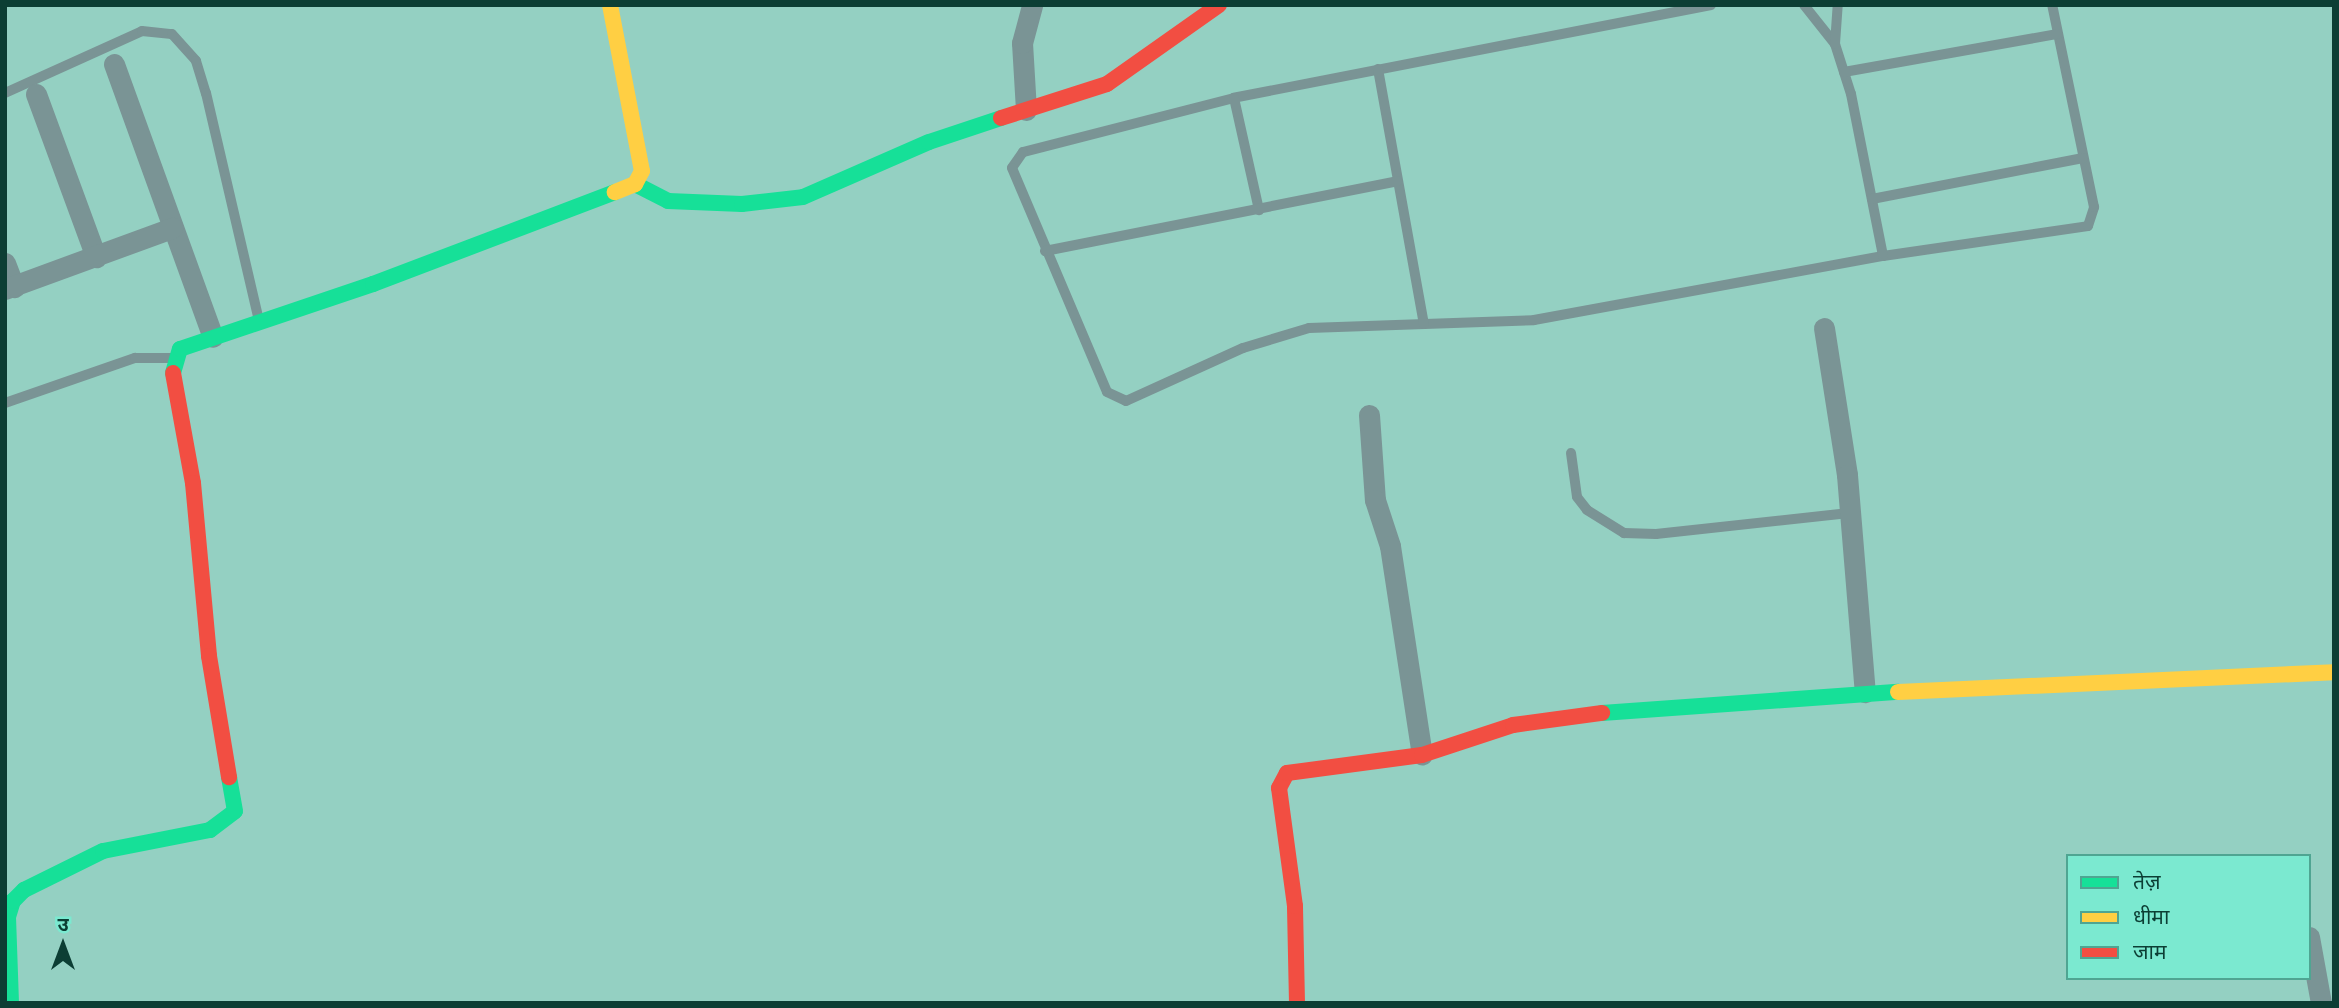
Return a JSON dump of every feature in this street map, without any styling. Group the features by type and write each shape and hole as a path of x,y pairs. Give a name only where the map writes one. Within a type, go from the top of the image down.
{"street":[{"path":"11,1003 8,917 13,901 24,890 103,851 210,830 235,811 209,656 204,568 174,358 180,349 259,323 635,184 642,171 641,154 610,5"},
{"path":"1026,110 1022,43 1032,5"},
{"path":"635,184 668,201 742,204 803,197 929,142 1107,84 1219,5"},
{"path":"114,64 213,337"},
{"path":"36,94 96,257"},
{"path":"5,263 10,288 172,228"},
{"path":"1824,328 1849,513 1865,692"},
{"path":"1369,415 1375,500 1391,546 1422,755"},
{"path":"1297,1003 1295,917 1281,779 1298,770 1422,755 1513,725 1573,715 1865,692 2334,672"},
{"path":"2311,948 2321,1003"}],"lane":[{"path":"1711,5 1234,98 1014,159 1016,179 1107,392 1115,399 1139,396 1287,333 1337,324 1534,320 1883,256 2088,226 2094,207 2052,5"},
{"path":"1804,5 1835,44 1844,72 1883,256"},
{"path":"1835,44 1838,5"},
{"path":"5,93 142,31 172,34 196,61 206,93 259,323"},
{"path":"1844,72 2058,34"},
{"path":"1378,69 1424,324"},
{"path":"1234,98 1259,210"},
{"path":"1872,199 2084,158"},
{"path":"1045,251 1397,181"},
{"path":"5,403 135,358 174,358"},
{"path":"1571,453 1577,497 1587,510 1624,533 1656,534 1849,513"}],"traffic: fast":[{"path":"635,184 668,201 742,204 803,197 929,142 1001,118"},
{"path":"173,373 180,349 373,284 615,192"},
{"path":"1602,713 1898,692"},
{"path":"11,1003 8,917 13,901 24,890 103,851 210,830 235,811 229,777"}],"traffic: slow":[{"path":"610,5 642,171 635,184 615,192"},
{"path":"1898,692 2334,672"}],"traffic: jam":[{"path":"1001,118 1107,84 1219,5"},
{"path":"173,373 193,483 209,656 229,777"},
{"path":"1297,1003 1295,906 1279,788 1287,773 1422,755 1513,725 1602,713"}]}
